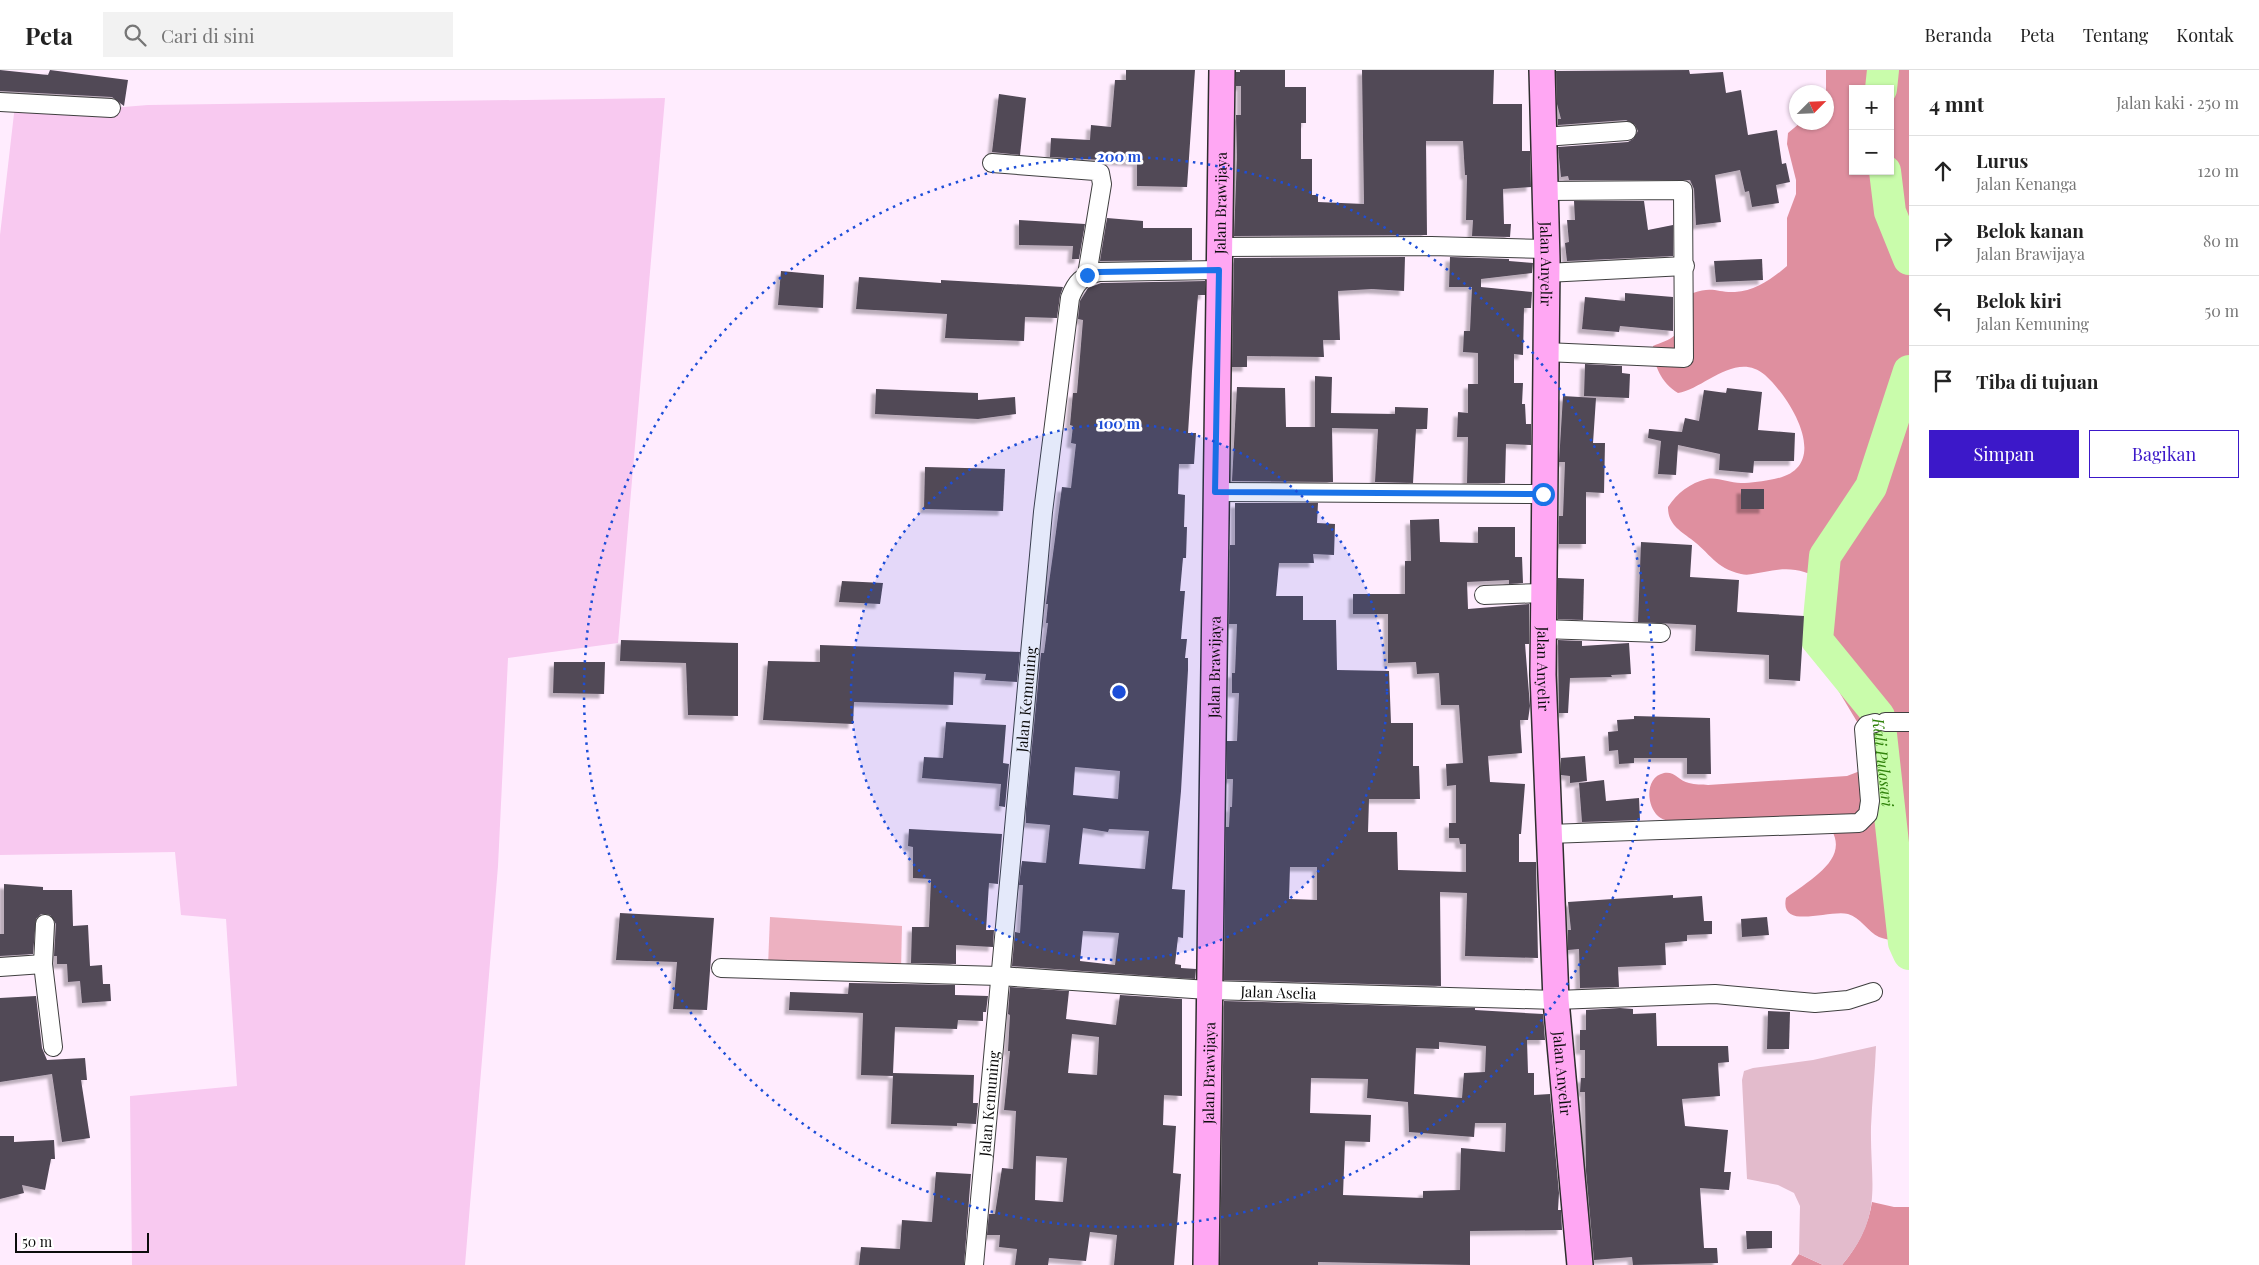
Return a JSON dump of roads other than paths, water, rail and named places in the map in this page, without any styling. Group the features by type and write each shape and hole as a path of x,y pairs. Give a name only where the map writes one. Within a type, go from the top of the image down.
{"street":[{"name":"Jalan Brawijaya","path":"1206,1265 1208,990 1222,70"},
{"name":"Jalan Anyelir","path":"1542,70 1546,261 1542,629 1556,1000 1580,1265"},
{"path":"0,102 111,108"},
{"path":"1544,137 1627,131"},
{"path":"992,163 1096,170 1100,173 1102,184 1087,275 1220,258 1431,246 1546,261 1685,266"},
{"path":"1545,191 1683,190 1685,266 1684,358 1546,352"},
{"name":"Jalan Kemuning","path":"974,1265 1043,512 1070,298 1076,283 1087,275"},
{"path":"1215,492 1543,494"},
{"path":"1484,595 1542,593"},
{"path":"1542,629 1661,633"},
{"path":"1549,834 1859,823 1868,814 1870,801 1864,729 1867,725 1909,722"},
{"path":"45,924 43,964 53,1047"},
{"path":"0,967 43,964"},
{"name":"Jalan Aselia","path":"721,968 999,976 1208,990 1556,1000 1715,994 1815,1003 1848,1000 1873,992"}],"waterway":[{"name":"Kali Pulosari","path":"1881,85 1883,70"},
{"name":"Kali Pulosari","path":"1885,175 1890,212 1909,259"},
{"name":"Kali Pulosari","path":"1909,371 1871,487 1825,556 1817,640 1879,716 1904,943 1909,954"}]}
